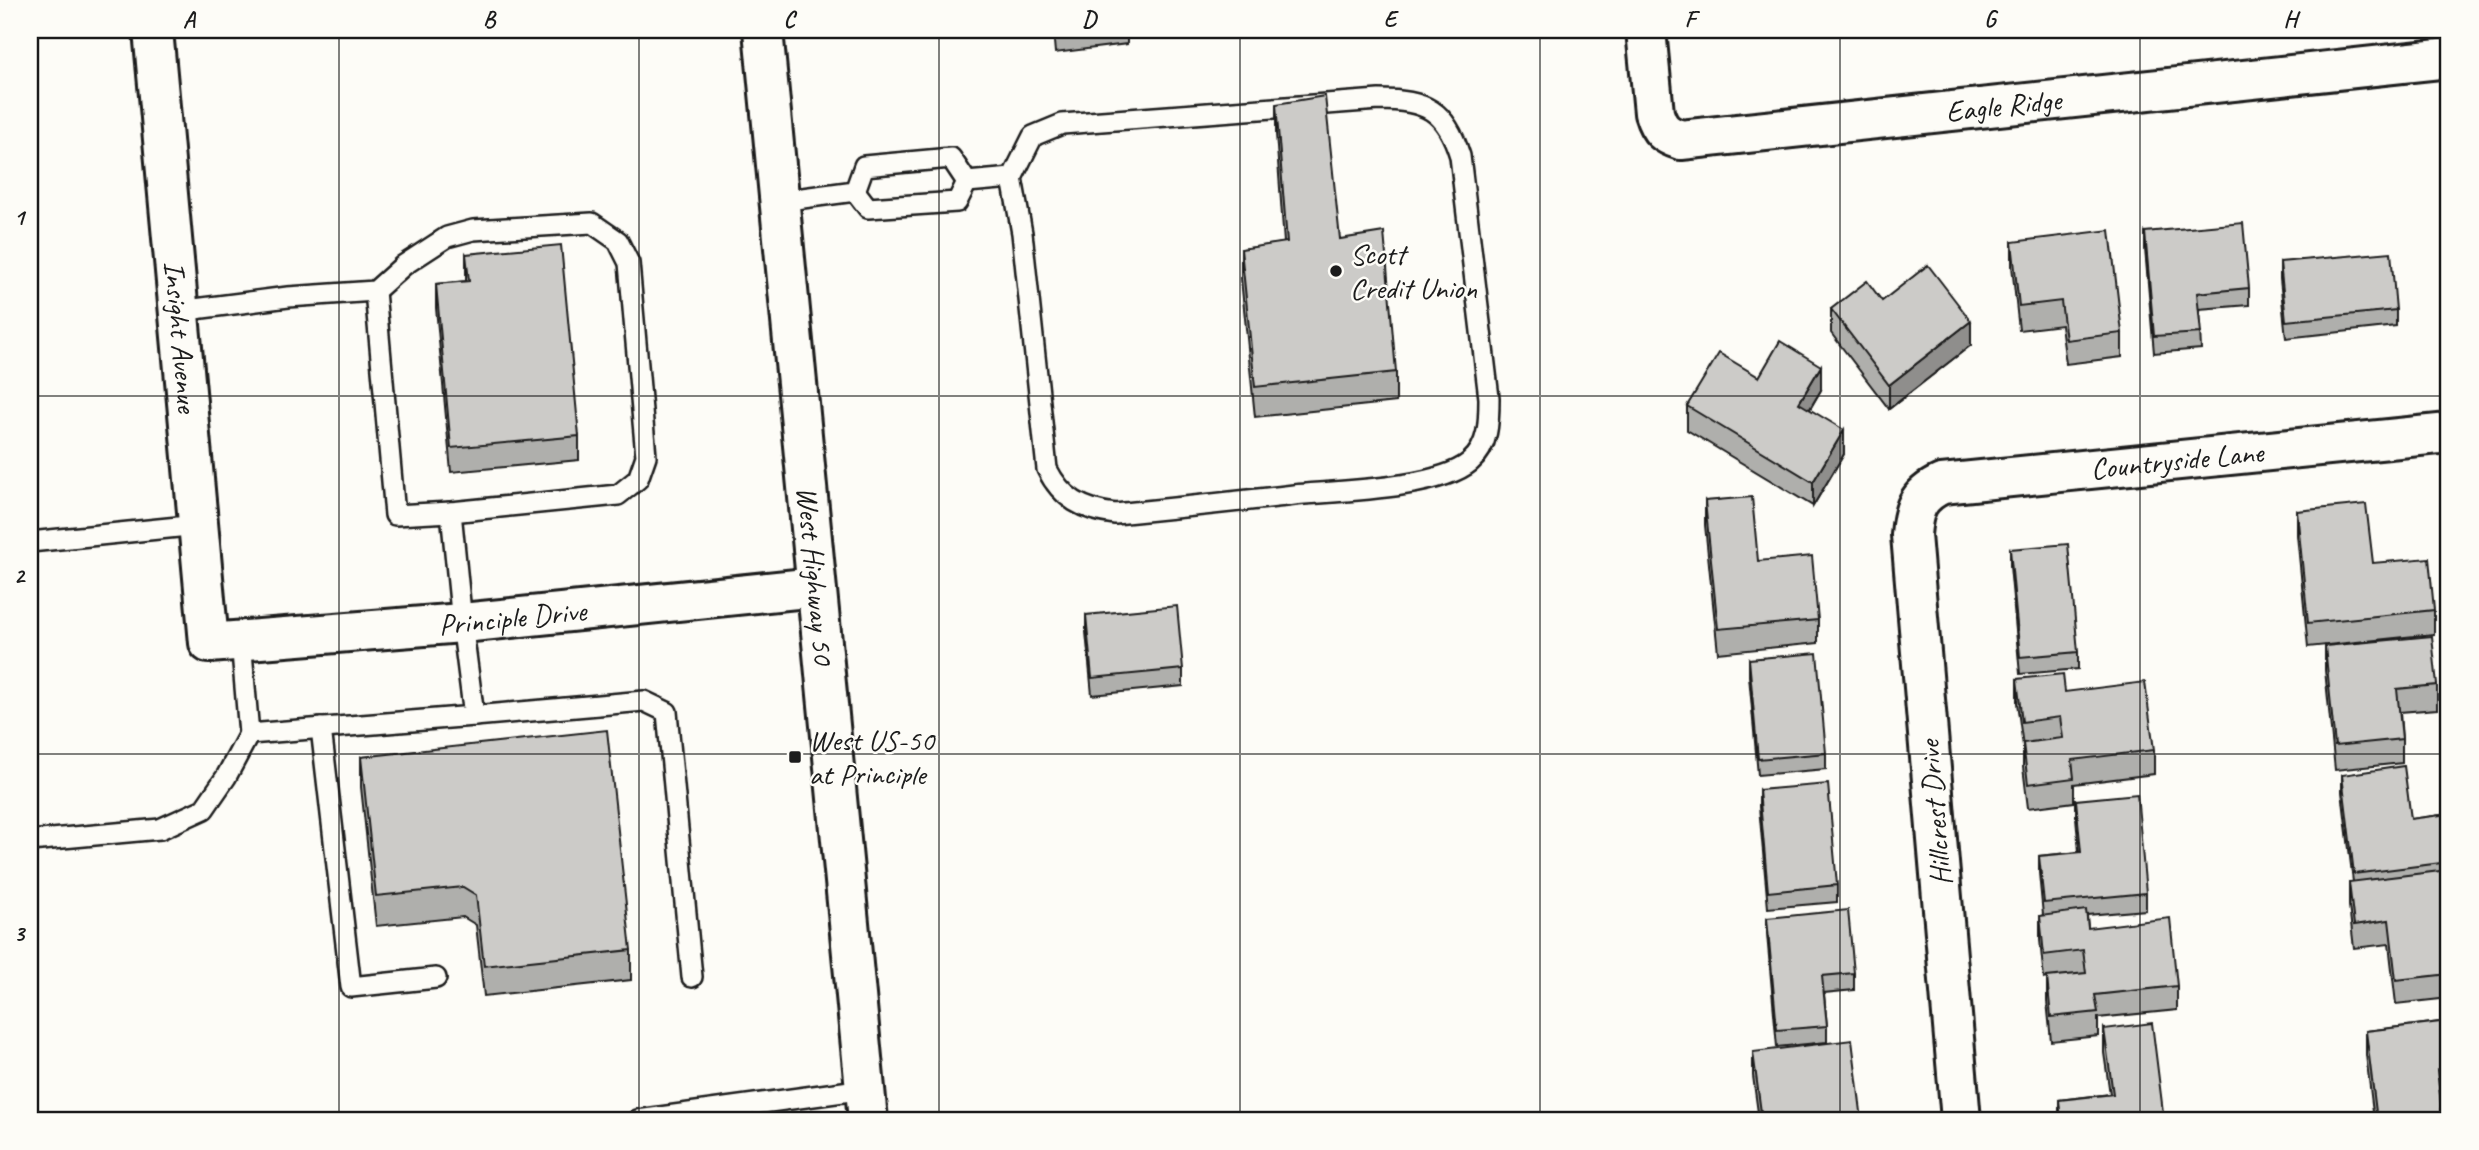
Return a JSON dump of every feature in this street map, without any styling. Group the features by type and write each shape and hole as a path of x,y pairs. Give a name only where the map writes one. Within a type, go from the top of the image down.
{"street":[{"name":"Insight Avenue","path":"153,30 198,525 225,642"},
{"name":"West Highway 50","path":"763,30 867,1105"},
{"name":"Eagle Ridge","path":"1646,30 1654,113 1658,126 1667,135 1681,140 2449,58"},
{"name":"Countryside Lane","path":"1915,507 1932,488 1942,484 2449,433"},
{"name":"Hillcrest Drive","path":"1915,507 1911,535 1961,1120"},
{"name":"Principle Drive","path":"225,642 462,623 816,587"}],"lane":[{"path":"1379,100 1398,100 1430,109 1453,133 1460,156 1489,398 1488,428 1483,444 1472,460 1455,472 1393,485 1115,514 1080,505 1055,484 1047,469 1023,233 1012,178 1033,136 1062,124 1379,100"},
{"path":"855,191 864,166 951,158 967,182"},
{"path":"967,182 1012,178"},
{"path":"855,191 868,208 957,202 967,182"},
{"path":"780,201 855,191"},
{"path":"179,311 288,297 375,291 404,265 447,237 473,230 592,223 618,241 629,263 646,456 638,479 618,495 452,512 395,515 375,291"},
{"path":"452,512 474,716"},
{"path":"30,542 198,525"},
{"path":"30,841 160,829 204,809 226,777 249,734 225,642"},
{"path":"249,734 644,701 667,712 692,977"},
{"path":"321,728 351,987 436,978"},
{"path":"638,1120 867,1105"}],"building":[{"name":"Scott Credit Union","path":"1325,96 1340,239 1384,232 1396,372 1255,387 1241,249 1287,242 1276,104"},
{"path":"2243,223 2249,288 2197,293 2201,333 2154,336 2145,232"},
{"path":"2110,230 2122,333 2066,340 2061,301 2019,306 2012,242"},
{"path":"561,245 579,436 451,448 436,284 469,281 466,254"},
{"path":"2391,252 2396,310 2286,321 2280,262"},
{"path":"1928,265 1971,321 1889,385 1831,309 1867,281 1882,301"},
{"path":"1780,341 1821,366 1799,403 1844,430 1813,482 1687,406 1719,353 1759,377"},
{"path":"1752,497 1758,561 1812,556 1818,620 1718,629 1705,501"},
{"path":"2366,504 2373,563 2429,558 2434,610 2308,623 2297,511"},
{"path":"2068,544 2078,652 2020,657 2010,549"},
{"path":"1177,606 1183,669 1092,678 1086,615"},
{"path":"2432,636 2437,685 2397,689 2402,739 2335,746 2325,646"},
{"path":"1817,653 1826,753 1758,759 1749,659"},
{"path":"2063,674 2065,692 2145,682 2154,750 2072,760 2074,778 2028,784 2023,743 2063,738 2060,717 2022,722 2017,679"},
{"path":"607,730 631,950 484,966 476,895 463,887 376,896 361,757"},
{"path":"2404,766 2411,819 2449,814 2449,862 2354,874 2342,775"},
{"path":"1828,784 1837,885 1768,892 1759,790"},
{"path":"2137,794 2146,893 2044,903 2039,856 2081,852 2076,800"},
{"path":"2449,870 2449,974 2396,980 2389,920 2354,925 2349,882"},
{"path":"1848,910 1854,973 1822,976 1827,1026 1777,1030 1767,918"},
{"path":"2086,910 2088,928 2170,918 2177,986 2095,995 2098,1012 2051,1017 2047,977 2086,973 2083,950 2044,955 2040,916"},
{"path":"2449,1021 2449,1068 2437,1070 2443,1120 2377,1120 2366,1031"},
{"path":"2152,1023 2164,1120 2061,1120 2059,1100 2113,1094 2104,1029"},
{"path":"1852,1040 1862,1120 1762,1120 1753,1052"}],"place":[{"name":"Scott Credit Union","path":"1336,271"},
{"name":"West US-50 at Principle","path":"795,757"}]}
